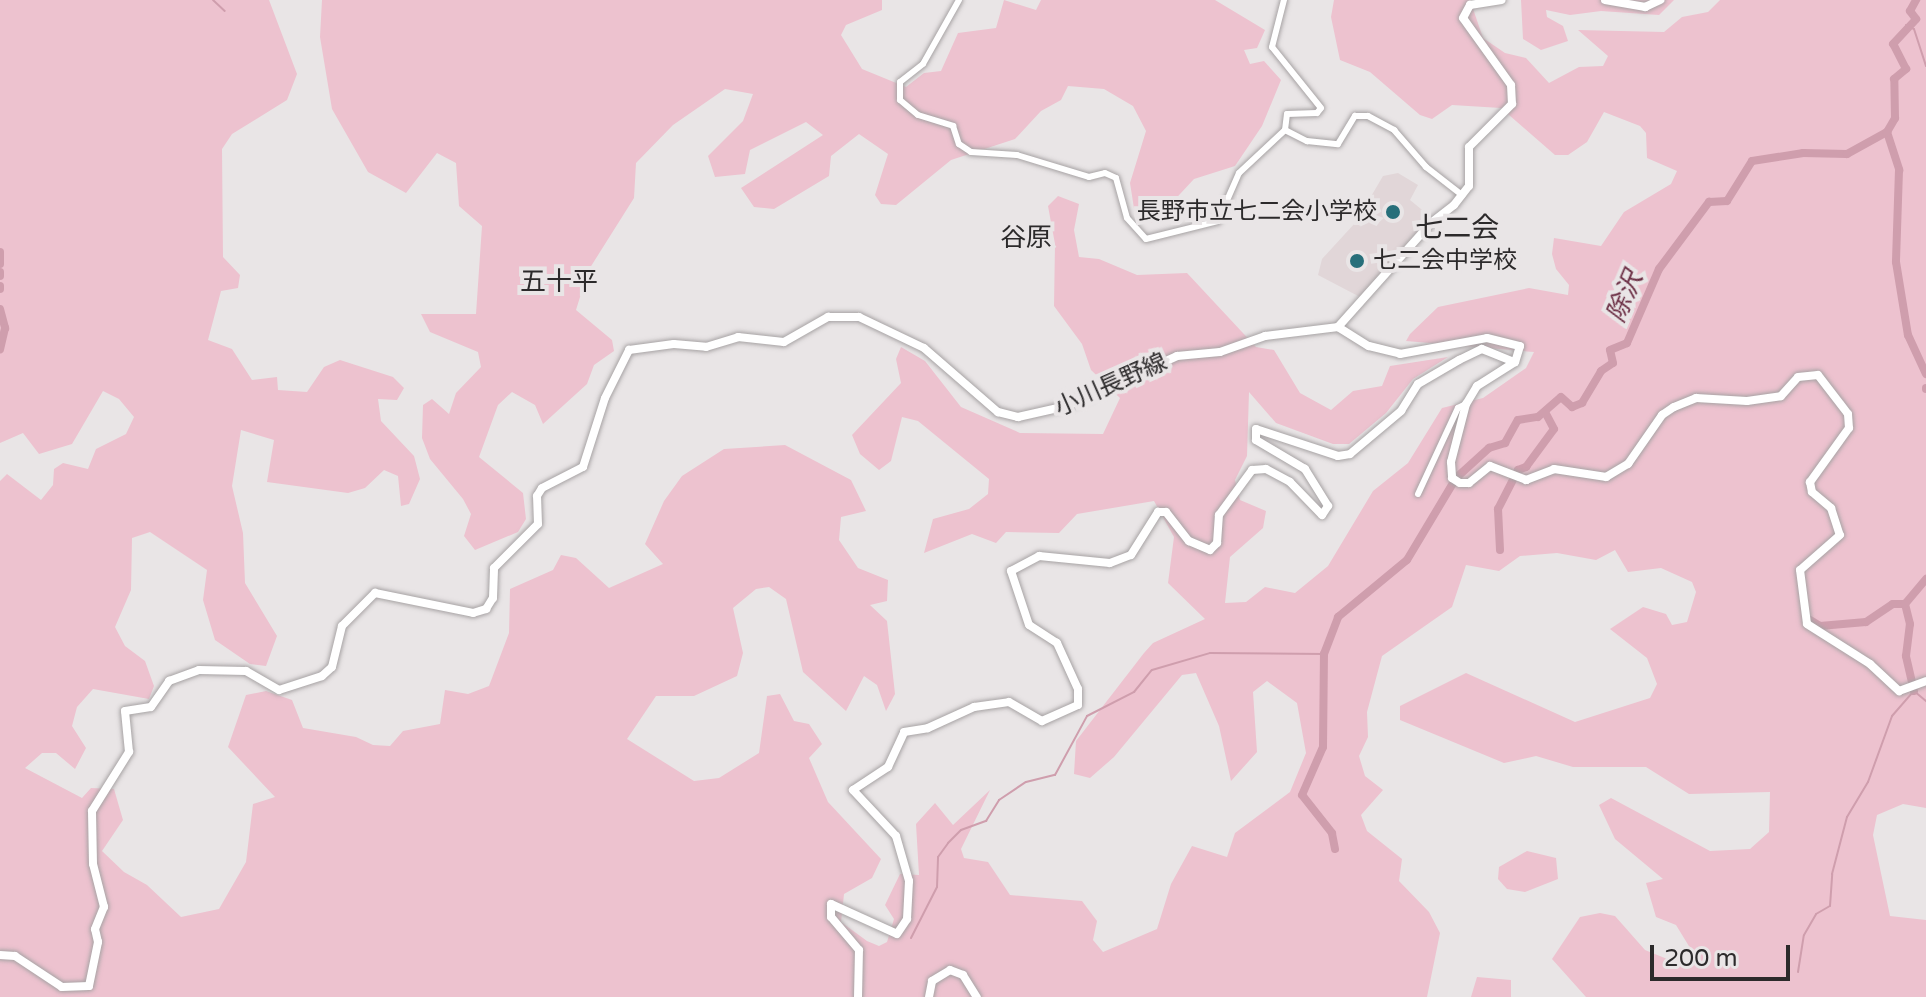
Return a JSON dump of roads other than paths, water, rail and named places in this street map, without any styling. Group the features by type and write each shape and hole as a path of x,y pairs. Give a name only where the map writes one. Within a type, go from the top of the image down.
{"main road":[{"path":"1502,0 1470,5 1463,13 1513,96 1508,111 1469,147 1469,186 1462,195 1338,327 1369,346 1400,354 1452,348 1477,339 1505,339 1520,346 1515,362 1477,386 1466,404 1451,462 1452,478 1460,483 1469,483 1490,466 1526,480 1554,469 1606,477 1628,464 1674,407 1696,398 1781,396 1798,377 1818,375 1848,414 1849,428 1810,482 1812,492 1831,508 1840,535 1800,570 1807,624 1870,664 1899,691 1926,681"},
{"path":"1605,0 1645,7 1660,0"},
{"name":"小川長野線","path":"0,955 15,956 62,987 89,986 98,942 95,929 104,907 93,864 92,811 129,752 125,711 151,707 169,681 199,670 246,671 279,690 322,676 332,667 342,626 375,593 473,613 486,609 493,598 494,568 538,524 537,496 542,488 583,467 605,398 629,350 674,344 706,347 738,337 784,342 828,317 859,317 924,348 998,412 1018,417 1067,406 1177,356 1220,352 1265,336 1338,327"},
{"path":"858,997 859,950 831,917 831,904 897,934 907,919 909,881 896,836 853,790 888,767 904,732 928,728 974,707 1009,702 1042,721 1078,705 1078,689 1057,643 1034,633 1011,571 1039,556 1110,563 1131,555 1158,512 1166,512 1189,541 1210,550 1217,543 1219,515 1252,470 1266,469 1290,482 1322,515 1328,506 1305,469 1256,440 1256,429 1338,456 1350,454 1401,411 1418,384 1459,360 1482,349 1515,362"},
{"path":"929,997 932,981 950,970 963,975 977,997"}],"street":[{"path":"959,0 923,64 900,82 900,100 918,115 953,126 959,144 971,152 1017,155 1089,177 1105,173 1116,178 1127,218 1146,239 1218,221 1239,173 1285,130 1290,111 1317,113 1321,108 1272,47 1284,0"},
{"path":"1285,130 1307,141 1338,144 1355,116 1368,116 1394,130 1426,167 1462,195"},
{"path":"1418,494 1458,408 1466,404"}],"waterway":[{"path":"213,0 225,11"},
{"name":"除沢","path":"1335,849 1332,833 1302,795 1323,747 1324,654 1338,617 1407,560 1456,478 1489,448 1505,443 1518,420 1538,417 1561,397 1572,407 1582,403 1601,371 1613,363 1610,350 1627,343 1659,269 1709,202 1727,201 1752,161 1803,153 1847,154 1887,132 1895,118 1894,79 1906,69 1893,44 1916,19 1910,11 1916,0"},
{"path":"1906,25 1914,29 1926,66"},
{"path":"1887,132 1899,170 1896,262 1908,335 1926,374"},
{"path":"0,252 0,264"},
{"path":"0,309 5,328 0,349"},
{"path":"1500,550 1498,509 1518,470 1526,467 1554,429 1545,412"},
{"path":"1914,691 1906,656 1910,624 1905,604 1926,579"},
{"path":"1810,620 1820,626 1866,622 1893,604 1905,604"},
{"path":"911,938 937,887 938,857 948,843 961,830 986,821 999,800 1026,782 1055,775 1087,716 1134,692 1152,670 1210,653 1324,654"},
{"path":"1798,972 1804,935 1816,914 1830,906 1832,874 1847,817 1868,782 1892,716 1914,691 1926,701"}],"place":[{"name":"長野市立七二会小学校","path":"1393,212"},
{"name":"七二会中学校","path":"1357,261"}],"district":[{"name":"七二会","path":"1457,228"},
{"name":"谷原","path":"1026,238"},
{"name":"五十平","path":"559,282"}]}
